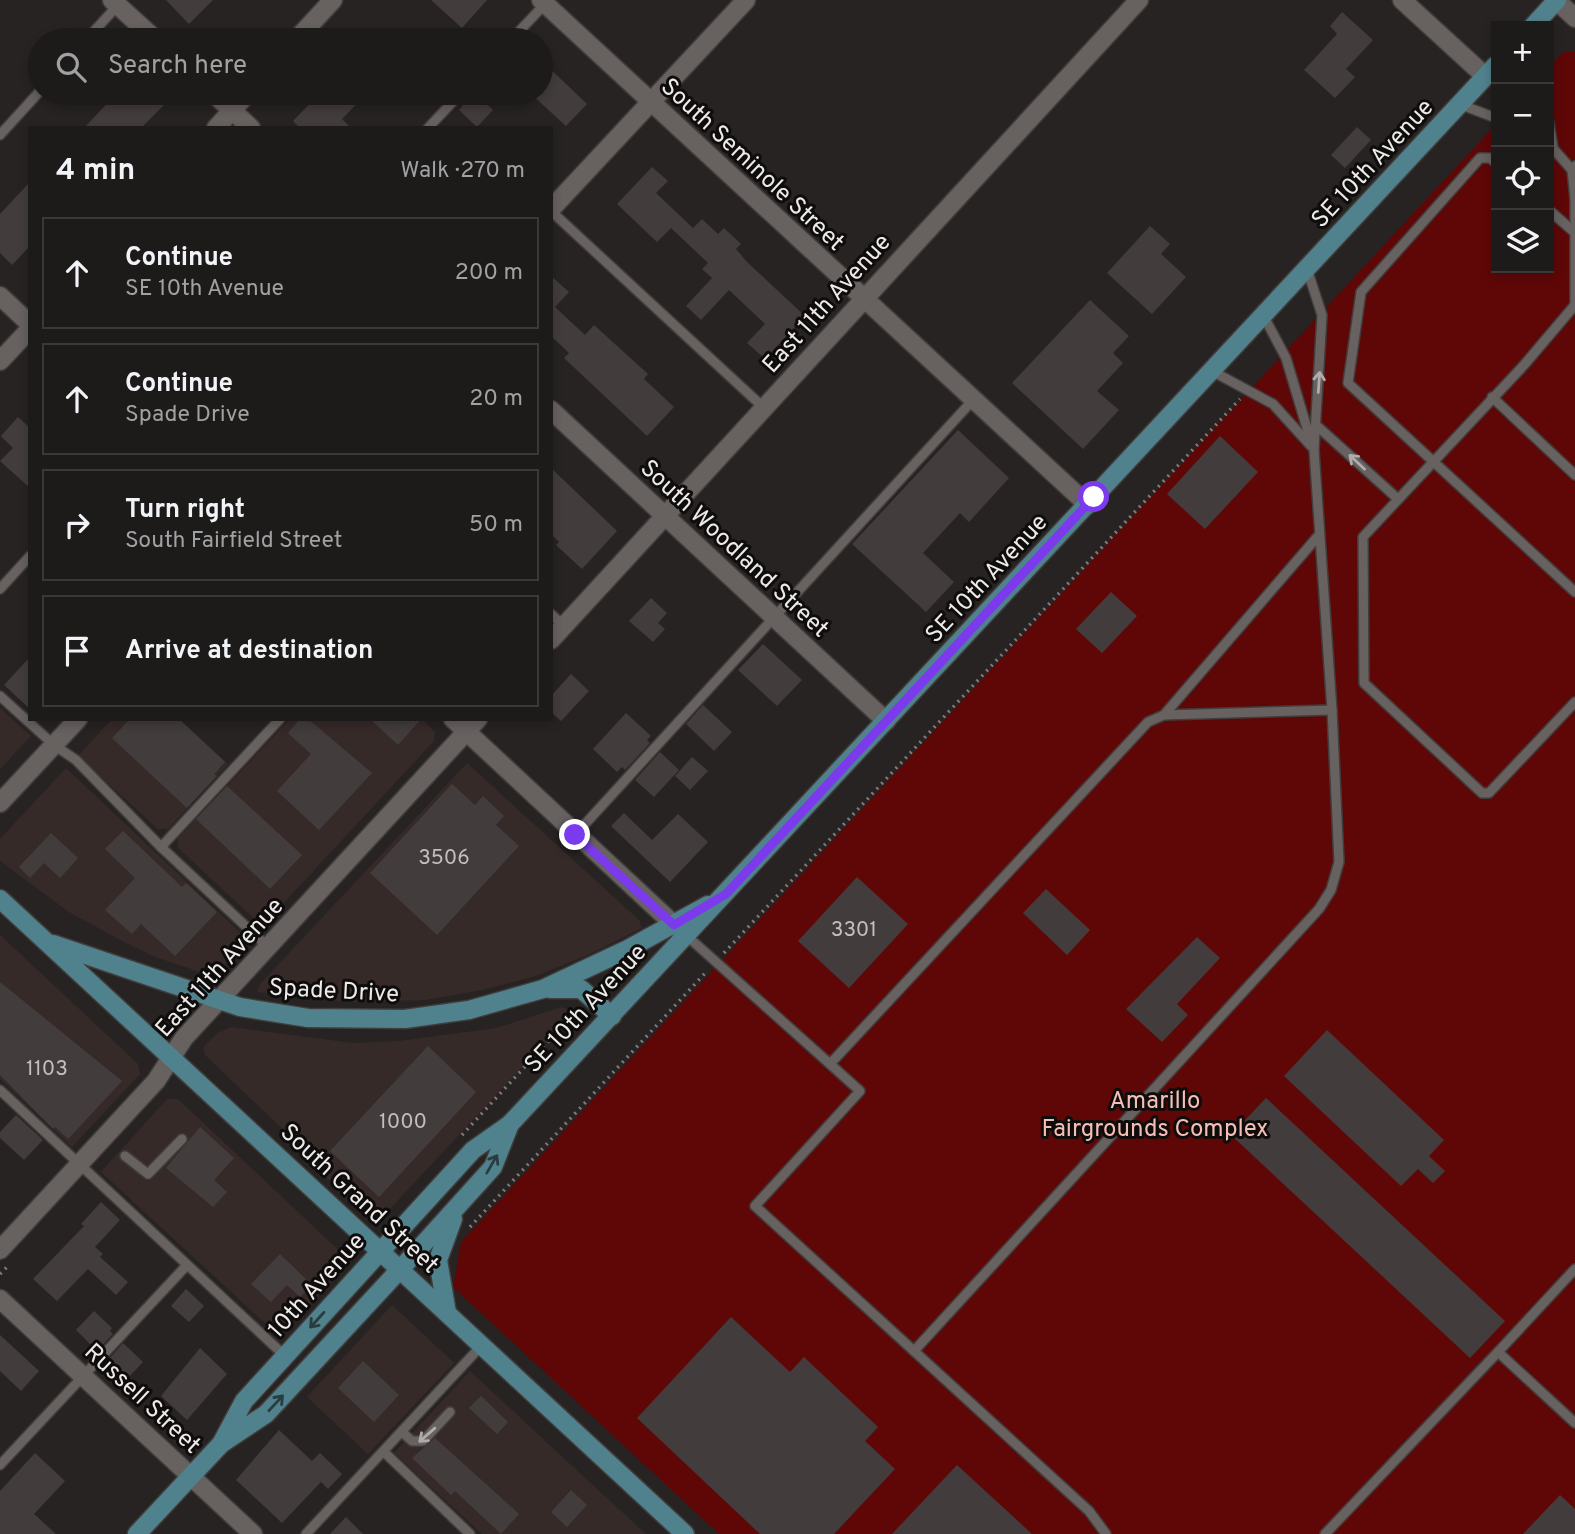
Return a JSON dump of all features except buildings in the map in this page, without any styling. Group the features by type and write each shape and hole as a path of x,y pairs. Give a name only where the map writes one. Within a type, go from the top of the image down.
{"main road":[{"path":"1538,21 1557,0"},
{"name":"SE 10th Avenue","path":"726,894 1491,70"},
{"name":"Spade Drive","path":"46,942 218,1001 299,1017 382,1020 469,1010 543,989 680,931 726,894"},
{"name":"South Grand Street","path":"0,899 685,1534"},
{"name":"SE 10th Avenue","path":"510,1124 612,1016 680,931"},
{"name":"Spade Drive","path":"543,989 581,989 612,1016"},
{"name":"10th Avenue","path":"137,1534 221,1444 266,1414 401,1269 493,1167 510,1124"},
{"name":"10th Avenue","path":"221,1444 244,1401 474,1150 510,1124"},
{"path":"447,1313 438,1261 446,1231 462,1201"}],"street":[{"path":"307,28 334,0"},
{"path":"553,208 746,0"},
{"name":"East 11th Avenue","path":"558,620 666,516 1139,0"},
{"path":"1402,0 1491,70"},
{"path":"1557,0 1575,18"},
{"path":"118,2 144,28"},
{"name":"South Seminole Street","path":"543,2 1087,505"},
{"path":"226,105 249,126"},
{"path":"218,126 237,105"},
{"path":"0,296 28,325"},
{"path":"0,361 28,329"},
{"name":"South Woodland Street","path":"553,412 886,721"},
{"path":"0,803 76,721"},
{"path":"472,726 575,835 680,931"},
{"name":"East 11th Avenue","path":"0,1250 156,1081 184,1038 472,726"},
{"name":"Russell Street","path":"0,1299 253,1534"}],"lane":[{"path":"96,28 118,2"},
{"path":"521,28 543,2"},
{"path":"0,135 28,104"},
{"path":"1460,104 1491,116"},
{"path":"430,126 450,105"},
{"path":"1552,147 1573,168 1575,305 1363,537 1364,683 1482,793 1489,793 1575,702"},
{"path":"1491,159 1480,158 1361,292 1348,383 1575,592"},
{"path":"553,212 764,408"},
{"path":"1554,214 1573,231"},
{"path":"914,1352 1319,909 1331,890 1339,862 1332,710 1314,450 1322,315 1307,268"},
{"path":"1264,316 1286,358 1314,450"},
{"path":"1212,371 1273,404 1314,450"},
{"path":"1492,397 1575,475"},
{"path":"575,835 973,400"},
{"path":"1316,425 1398,499"},
{"path":"1164,715 1319,535"},
{"path":"0,589 28,558"},
{"path":"0,696 54,745 76,760 161,847 268,947"},
{"path":"830,1064 1148,722 1164,715 1332,710"},
{"path":"161,847 278,721"},
{"path":"680,931 860,1091 755,1206 1089,1511 1106,1534"},
{"path":"0,1090 285,1356"},
{"path":"125,1156 148,1174 182,1139"},
{"path":"0,1465 187,1265"},
{"path":"1325,1534 1575,1269"},
{"path":"306,1534 482,1345"},
{"path":"1498,1352 1575,1423"},
{"path":"402,1432 412,1441 423,1441 450,1412"},
{"path":"384,1452 470,1534"}],"path":[{"path":"463,1235 1107,540 1114,538 1139,512 1139,506 1237,401 1248,400"},
{"path":"459,1139 582,1005"}],"shaded area":[{"path":"0,708 31,736 0,769"},
{"path":"110,721 181,721 228,764 168,829 158,829 78,756"},
{"path":"288,721 424,721 435,732 434,741 266,922 259,923 177,847 178,838"},
{"path":"467,763 639,920 642,928 590,954 536,976 482,990 425,1000 350,1002 257,992 260,984"},
{"path":"66,768 245,937 244,944 217,973 209,975 155,957 124,942 69,912 0,861 0,839"},
{"path":"0,935 138,1064 140,1074 72,1147 0,1079"},
{"path":"562,1007 570,1010 570,1016 387,1212 373,1219 316,1168 317,1162 204,1054 204,1046 218,1033 231,1027 353,1043 399,1041 496,1028"},
{"path":"167,1099 178,1099 350,1261 280,1337 101,1172"},
{"path":"392,1305 454,1363 368,1454 307,1397"},
{"path":"470,1371 646,1534 482,1534 394,1453"}],"green space":[{"name":"Amarillo Fairgrounds Complex","path":"1563,52 1575,52 1575,1534 719,1534 453,1287 461,1242 1491,129 1491,273 1554,273 1554,62"}],"route":[{"path":"575,835 674,925 726,894 1094,497"}]}
